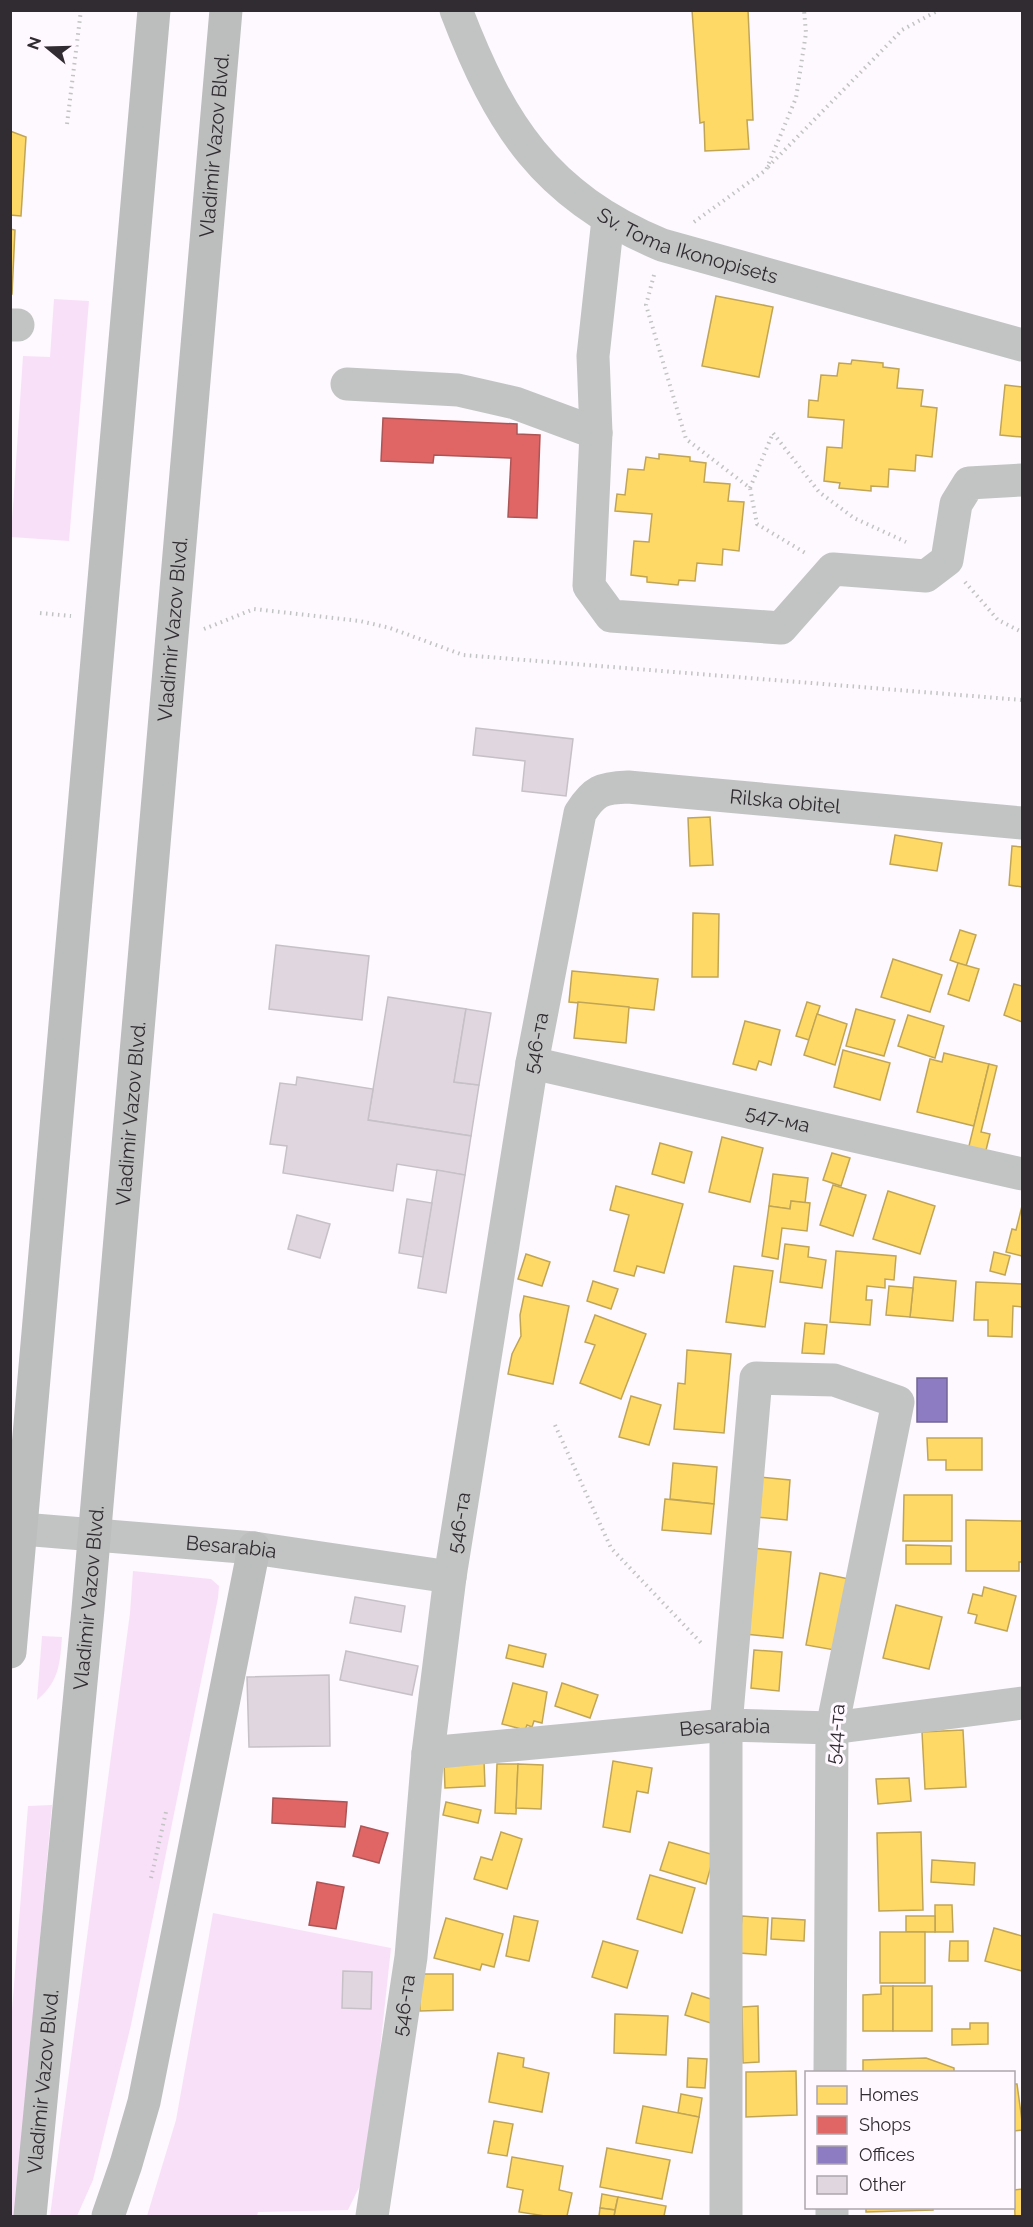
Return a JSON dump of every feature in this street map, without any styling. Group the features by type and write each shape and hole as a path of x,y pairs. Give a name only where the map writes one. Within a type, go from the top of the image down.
{"main road":[{"path":"10,1652 154,10"},
{"name":"Vladimir Vazov Blvd.","path":"30,2217 88,1609 226,10"},
{"path":"108,2217 144,2102 254,1548"}],"street":[{"name":"Sv. Toma Ikonopisets","path":"456,10 475,62 522,143 561,186 608,219 662,245 1023,345"},
{"path":"608,219 593,356 596,433 589,586 611,616 781,627 833,569 926,576 946,560 956,504 969,483 1023,480"},
{"path":"347,384 458,390 515,403 596,433"},
{"name":"Rilska obitel","path":"574,834 580,813 590,797 605,788 628,787 1023,823"},
{"name":"546-та","path":"372,2217 411,1957 428,1753 450,1577 532,1063 574,834"},
{"name":"547-ма","path":"532,1063 1023,1174"},
{"name":"544-та","path":"726,1725 756,1378 834,1380 898,1401 832,1728 830,2071"},
{"name":"Besarabia","path":"10,1528 254,1548 450,1577"},
{"name":"Besarabia","path":"428,1753 726,1725 832,1728 1023,1703"},
{"path":"726,1725 726,2217"}],"path":[{"path":"67,124 81,10"},
{"path":"766,170 796,98 806,33 804,10"},
{"path":"750,489 686,439 646,305 662,245 766,170 902,30 939,10"},
{"path":"833,569 757,524 750,489 773,433 819,492 854,518 946,560 998,620 1023,632"},
{"path":"195,628 207,629 254,609 390,628 463,655 1023,700"},
{"path":"40,614 76,617"},
{"path":"555,1425 611,1548 704,1646"},
{"path":"151,1878 163,1822"}],"shaded area":[{"path":"54,299 89,301 69,541 11,537 23,356 50,357"},
{"path":"133,1571 211,1579 219,1586 218,1598 131,2025 93,2180 77,2216 50,2216 130,1613"},
{"path":"42,1636 62,1637 57,1672 50,1686 37,1700"},
{"path":"52,1805 18,2183 14,2216 11,2216 11,2023 28,1806"},
{"path":"213,1913 391,1948 367,2171 348,2210 258,2212 257,2216 147,2216 176,2120"}],"building: Homes":[{"path":"692,10 748,10 753,120 747,120 749,149 705,151 704,122 700,123"},
{"path":"10,131 26,137 21,216 10,215"},
{"path":"10,229 15,230 12,294 10,294"},
{"path":"716,296 773,307 759,377 702,366"},
{"path":"852,360 883,363 883,367 899,369 897,388 923,390 921,406 937,408 932,457 916,455 915,471 889,469 888,487 871,486 871,491 839,488 840,483 824,481 827,447 842,448 844,420 808,417 809,400 818,401 821,375 837,376 839,363 851,364"},
{"path":"1005,385 1022,387 1022,437 1000,435"},
{"path":"659,454 690,457 690,461 706,463 704,482 730,484 728,501 744,502 739,551 723,549 722,565 697,563 695,581 679,580 678,585 647,582 647,577 631,575 634,541 649,542 652,514 615,511 617,494 625,495 628,469 644,470 646,457 659,459"},
{"path":"710,817 713,865 690,866 688,818"},
{"path":"895,835 942,843 937,871 890,864"},
{"path":"1012,846 1022,847 1022,887 1009,885"},
{"path":"693,913 719,914 718,977 692,977"},
{"path":"960,930 976,935 966,966 950,960"},
{"path":"893,959 942,975 930,1012 881,997"},
{"path":"958,963 979,969 969,1001 948,994"},
{"path":"572,971 658,979 654,1010 569,1002"},
{"path":"1014,984 1022,986 1022,1022 1004,1015"},
{"path":"578,1002 629,1007 626,1043 574,1038"},
{"path":"807,1002 820,1006 809,1040 796,1036"},
{"path":"856,1009 895,1020 884,1056 846,1046"},
{"path":"817,1014 847,1024 835,1065 804,1055"},
{"path":"908,1015 944,1026 935,1058 898,1046"},
{"path":"745,1021 780,1030 771,1065 759,1061 756,1070 733,1064"},
{"path":"843,1050 890,1063 880,1100 834,1087"},
{"path":"944,1053 989,1064 974,1126 917,1112 930,1059 942,1062"},
{"path":"989,1064 997,1066 981,1132 990,1134 985,1154 968,1150"},
{"path":"722,1137 763,1148 750,1202 709,1192"},
{"path":"660,1143 692,1152 684,1183 652,1174"},
{"path":"832,1153 850,1158 841,1186 823,1180"},
{"path":"773,1174 808,1178 805,1203 791,1201 790,1209 769,1206"},
{"path":"833,1185 866,1195 853,1236 820,1225"},
{"path":"616,1186 683,1204 664,1273 637,1266 634,1276 614,1271 629,1215 610,1210"},
{"path":"888,1191 935,1206 920,1254 873,1239"},
{"path":"791,1201 810,1203 807,1231 782,1228 778,1259 762,1256 769,1206 790,1209"},
{"path":"1022,1206 1022,1256 1006,1252 1012,1229 1016,1230"},
{"path":"785,1244 809,1247 808,1257 826,1260 822,1288 780,1282"},
{"path":"836,1251 896,1256 894,1280 885,1279 885,1288 867,1286 866,1300 872,1300 870,1325 830,1322"},
{"path":"994,1252 1010,1256 1005,1275 990,1271"},
{"path":"526,1254 550,1262 542,1286 518,1279"},
{"path":"734,1266 773,1271 765,1327 726,1322"},
{"path":"914,1277 956,1281 953,1321 910,1317"},
{"path":"593,1281 618,1289 611,1309 587,1301"},
{"path":"976,1282 1022,1284 1022,1307 1013,1306 1012,1337 988,1336 988,1320 974,1320"},
{"path":"889,1286 913,1288 910,1317 886,1315"},
{"path":"524,1296 569,1306 553,1384 508,1374 512,1354 521,1336 520,1315"},
{"path":"595,1315 646,1334 621,1399 580,1383 595,1345 585,1342"},
{"path":"805,1323 827,1325 824,1354 802,1353"},
{"path":"687,1350 731,1354 724,1433 674,1429 678,1383 685,1384"},
{"path":"631,1396 661,1405 649,1445 619,1437"},
{"path":"927,1438 982,1438 982,1470 946,1470 946,1460 928,1460"},
{"path":"673,1463 717,1467 714,1504 670,1499"},
{"path":"760,1477 790,1480 787,1520 756,1517"},
{"path":"904,1495 952,1495 952,1541 903,1541"},
{"path":"665,1499 714,1504 711,1534 662,1530"},
{"path":"966,1520 1022,1521 1022,1562 1019,1562 1019,1571 966,1571"},
{"path":"906,1545 951,1546 951,1564 906,1564"},
{"path":"753,1548 791,1552 783,1638 745,1634"},
{"path":"820,1573 854,1580 840,1651 806,1645"},
{"path":"984,1587 1016,1596 1007,1631 975,1623 977,1615 968,1613 973,1594 982,1596"},
{"path":"896,1605 942,1617 929,1669 883,1658"},
{"path":"509,1645 546,1654 543,1667 506,1658"},
{"path":"754,1650 782,1652 779,1691 751,1688"},
{"path":"513,1683 547,1692 542,1723 534,1721 532,1727 527,1725 525,1730 502,1724"},
{"path":"562,1683 598,1695 590,1718 555,1706"},
{"path":"963,1730 966,1787 925,1789 922,1732"},
{"path":"484,1761 485,1786 445,1788 444,1762"},
{"path":"613,1761 652,1768 648,1793 637,1791 630,1832 603,1827"},
{"path":"497,1764 518,1764 516,1814 495,1813"},
{"path":"518,1764 543,1765 541,1809 516,1808"},
{"path":"909,1778 911,1801 878,1804 876,1779"},
{"path":"446,1802 481,1810 478,1823 443,1815"},
{"path":"501,1832 522,1839 507,1889 474,1879 481,1857 492,1860"},
{"path":"921,1832 923,1910 879,1911 877,1833"},
{"path":"669,1842 714,1855 706,1884 660,1870"},
{"path":"932,1860 975,1863 974,1885 931,1882"},
{"path":"650,1875 695,1888 682,1933 637,1919"},
{"path":"935,1905 952,1905 953,1932 935,1932"},
{"path":"514,1916 538,1921 529,1961 506,1956"},
{"path":"742,1916 768,1918 766,1955 739,1953"},
{"path":"906,1916 935,1916 935,1932 906,1932"},
{"path":"446,1918 503,1934 494,1967 482,1964 480,1970 434,1958"},
{"path":"772,1918 805,1920 804,1941 771,1939"},
{"path":"994,1928 1022,1936 1022,1971 985,1961"},
{"path":"880,1932 925,1932 925,1983 880,1983"},
{"path":"603,1941 638,1951 627,1988 592,1977"},
{"path":"950,1941 968,1941 968,1961 949,1961"},
{"path":"419,1974 453,1974 453,2010 420,2011"},
{"path":"881,1986 893,1986 893,2031 863,2031 863,1995 881,1994"},
{"path":"893,1986 932,1986 932,2031 893,2031"},
{"path":"692,1993 720,2002 714,2024 685,2015"},
{"path":"758,2006 759,2062 743,2063 742,2007"},
{"path":"615,2014 668,2016 666,2055 614,2053"},
{"path":"970,2023 988,2023 988,2044 952,2045 952,2029 970,2029"},
{"path":"498,2053 524,2058 523,2067 549,2073 542,2112 489,2102"},
{"path":"688,2058 707,2059 705,2088 687,2087"},
{"path":"926,2058 954,2068 954,2071 863,2071 863,2060"},
{"path":"796,2071 797,2115 746,2117 746,2072"},
{"path":"1015,2084 1017,2084 1022,2130 1015,2131"},
{"path":"681,2094 702,2098 699,2117 678,2113"},
{"path":"643,2106 699,2117 692,2153 636,2143"},
{"path":"494,2121 513,2124 507,2156 488,2153"},
{"path":"607,2148 670,2160 662,2199 600,2187"},
{"path":"512,2157 563,2166 559,2190 572,2193 567,2216 545,2216 519,2212 523,2190 507,2187"},
{"path":"1022,2189 1022,2216 1015,2216 1015,2190"},
{"path":"602,2194 618,2197 615,2210 600,2208"},
{"path":"618,2197 666,2206 664,2216 614,2216"},
{"path":"600,2208 615,2210 614,2216 599,2216"},
{"path":"866,2209 933,2209 933,2210 866,2212"}],"building: Shops":[{"path":"383,418 517,424 517,434 540,435 537,518 508,517 511,458 434,455 433,463 381,461"},
{"path":"273,1798 347,1802 345,1827 272,1823"},
{"path":"361,1826 388,1833 379,1863 353,1856"},
{"path":"317,1882 344,1887 336,1929 309,1925"}],"building: Offices":[{"path":"917,1378 947,1378 947,1422 917,1422"}],"building: Other":[{"path":"476,728 573,739 566,796 522,791 525,761 473,755"},
{"path":"276,945 369,956 362,1020 269,1009"},
{"path":"388,997 466,1009 454,1082 479,1085 471,1136 368,1120"},
{"path":"466,1009 491,1013 479,1085 454,1082"},
{"path":"297,1077 373,1089 368,1120 471,1136 465,1175 397,1164 393,1191 283,1173 287,1146 270,1144 280,1083 296,1085"},
{"path":"437,1170 465,1175 446,1293 418,1288"},
{"path":"407,1199 432,1203 423,1257 399,1253"},
{"path":"297,1215 330,1224 320,1258 288,1249"},
{"path":"355,1597 405,1606 401,1632 350,1623"},
{"path":"346,1651 418,1666 412,1695 340,1680"},
{"path":"329,1675 330,1746 249,1747 247,1677"},
{"path":"343,1971 372,1972 371,2009 342,2008"}]}
